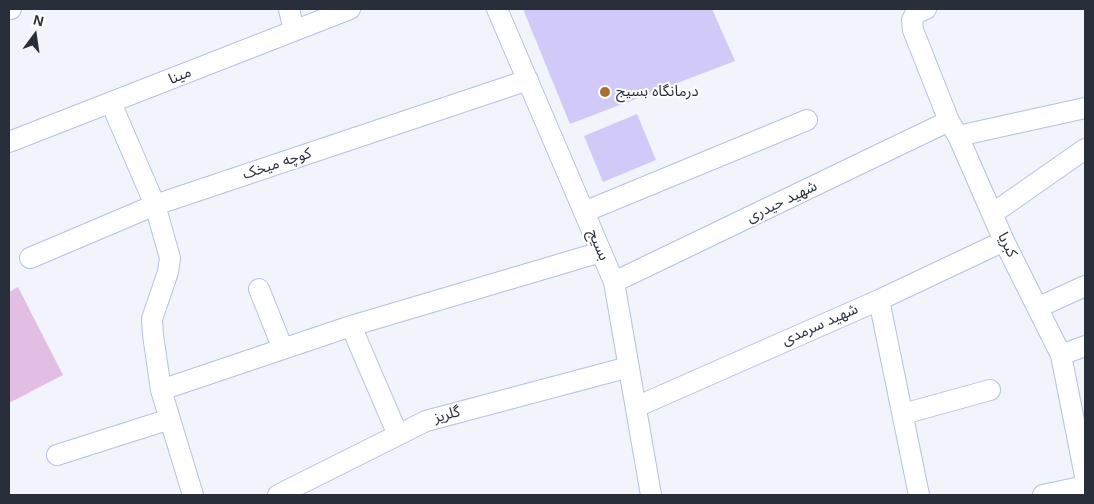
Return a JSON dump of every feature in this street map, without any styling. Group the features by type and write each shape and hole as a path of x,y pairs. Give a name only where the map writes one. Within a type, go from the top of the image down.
{"street":[{"path":"289,9 294,31"},
{"name":"مینا","path":"9,142 350,9"},
{"name":"بسیج","path":"497,9 614,282 651,495"},
{"name":"کبریا","path":"919,14 913,30 954,129 1004,241 1039,307 1061,355 1085,476"},
{"name":"کوچه میخک","path":"30,258 155,205 528,80"},
{"path":"111,103 155,205 170,258 168,272 152,319 153,335 161,390 193,495"},
{"name":"شهید حیدری","path":"614,282 954,129 1085,108"},
{"path":"584,212 807,120"},
{"path":"992,214 1085,149"},
{"name":"شهید سرمدی","path":"636,407 878,300 1004,241"},
{"path":"161,390 352,326 601,252"},
{"path":"1039,307 1085,286"},
{"path":"260,290 283,349"},
{"path":"878,300 919,495"},
{"path":"352,326 398,435"},
{"path":"1061,355 1085,346"},
{"name":"گلریز","path":"278,495 426,421 629,367"},
{"path":"903,414 990,390"},
{"path":"57,455 170,419"},
{"path":"1043,495 1085,486"}],"shaded area":[{"path":"18,287 63,375 9,403 9,292"}],"building":[{"name":"درمانگاه بسیج","path":"523,9 712,9 735,61 570,124"},
{"path":"637,114 656,160 603,182 584,136"}],"place":[{"name":"درمانگاه بسیج","path":"605,92"}]}
